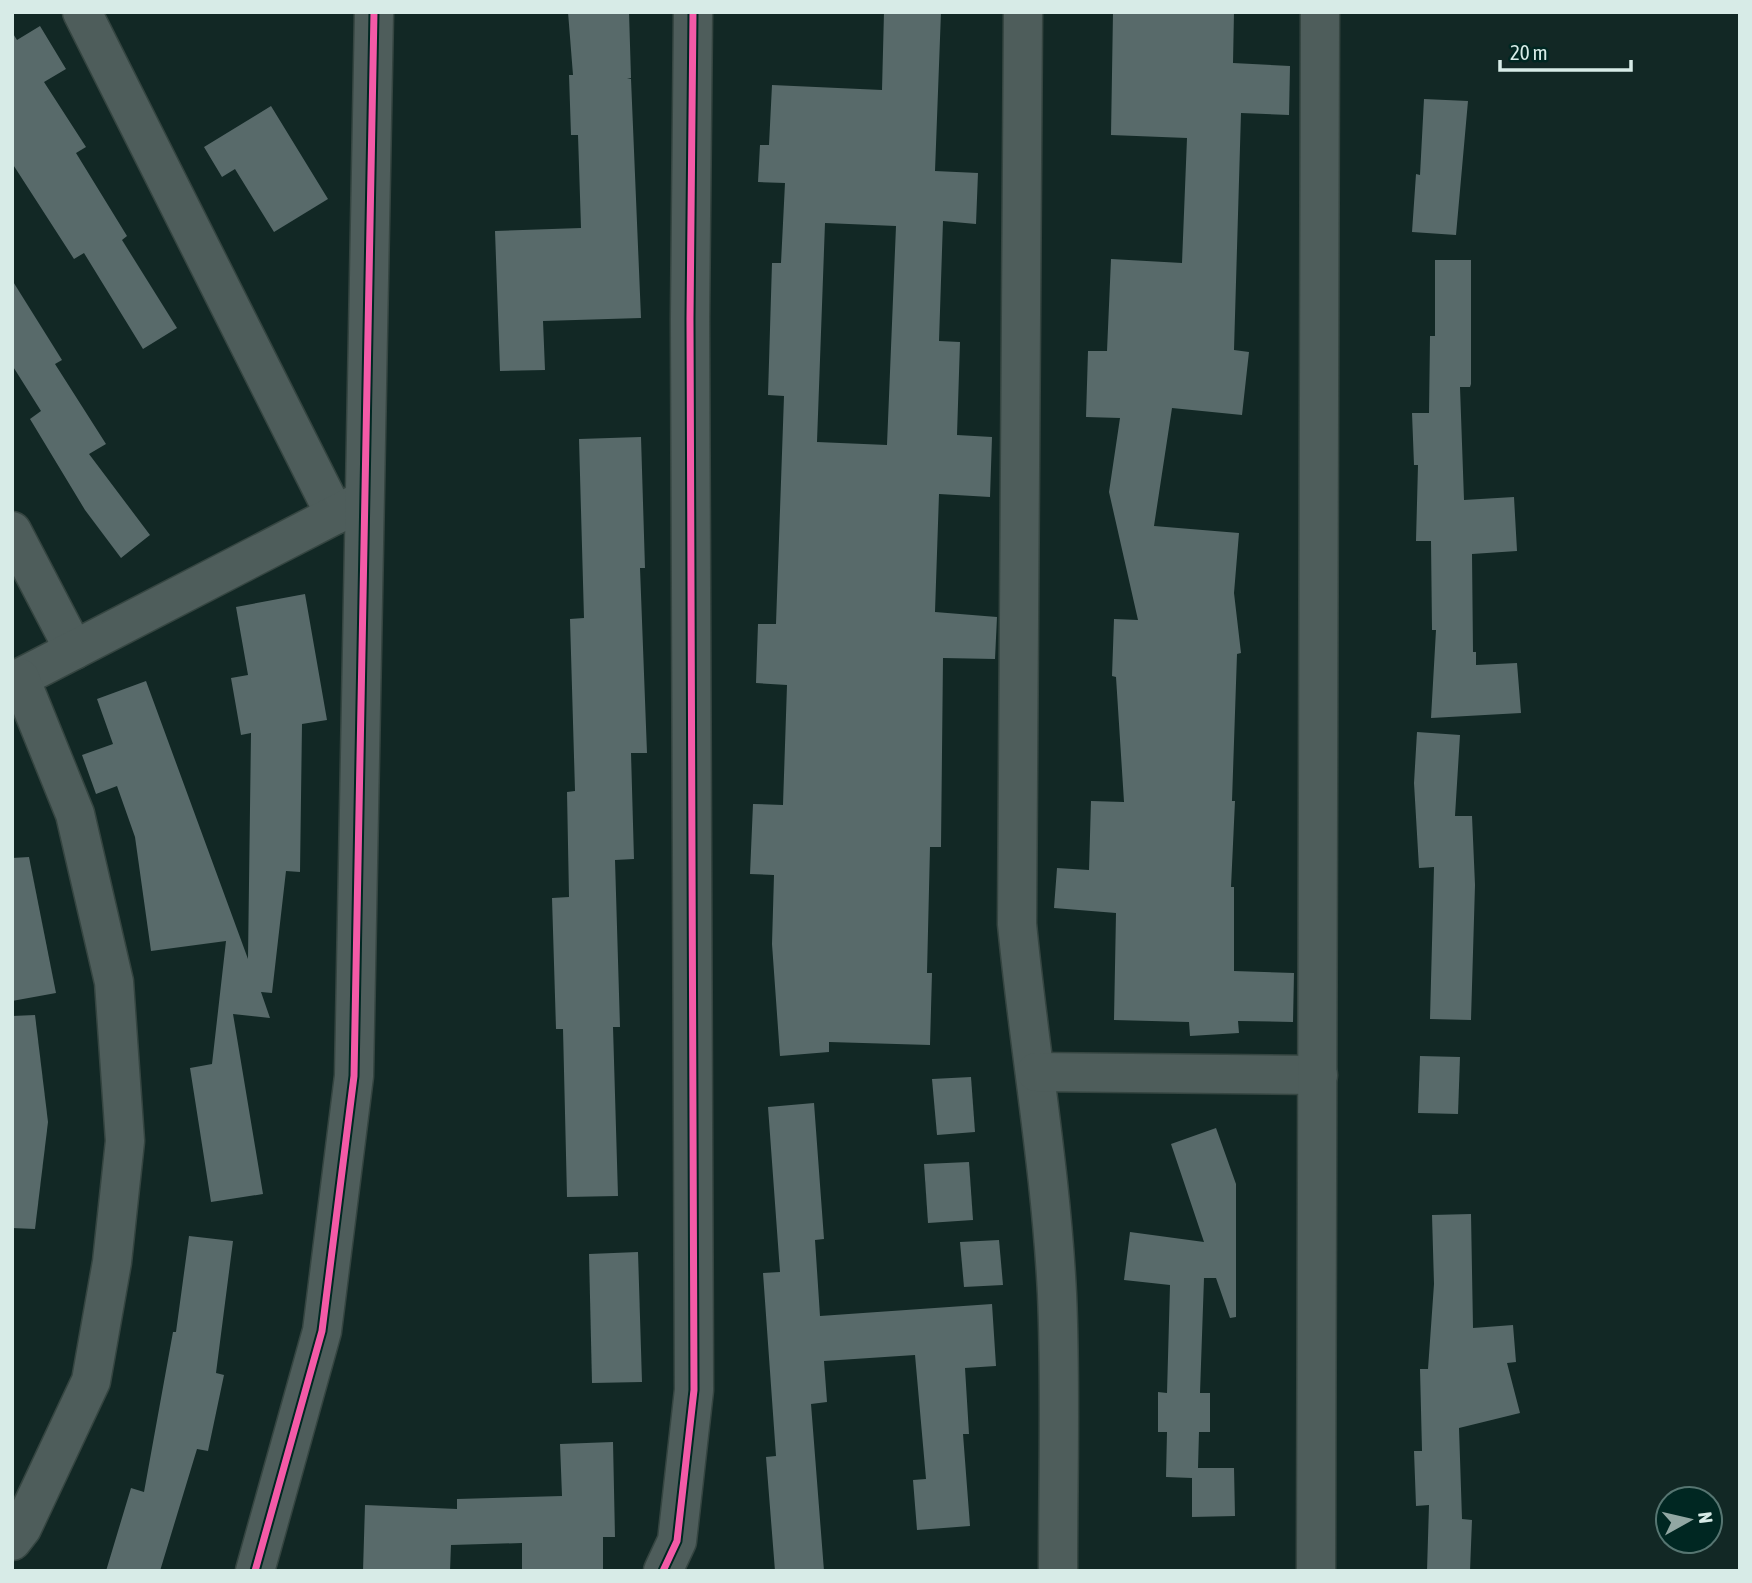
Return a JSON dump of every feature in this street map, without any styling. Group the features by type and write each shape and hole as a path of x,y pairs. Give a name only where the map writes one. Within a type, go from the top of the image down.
{"street":[{"path":"82,12 349,508"},
{"path":"255,1571 321,1332 354,1076 349,508 368,416 374,12"},
{"path":"663,1571 677,1541 694,1390 690,332 693,12"},
{"path":"1023,12 1017,924 1026,1017 1037,1072 1057,1294 1058,1571"},
{"path":"1316,1571 1320,12"},
{"path":"12,1541 22,1528 91,1381 112,1262 125,1140 114,982 75,814 16,680 349,508"},
{"path":"12,531 74,650"},
{"path":"1037,1072 1318,1075"}],"building":[{"path":"568,12 629,12 631,78 627,79 631,79 641,318 543,321 545,370 500,371 495,231 581,228 578,135 571,135 569,75 573,75"},
{"path":"884,12 941,12 935,171 978,173 976,224 943,221 939,341 960,342 957,435 992,437 990,497 939,494 935,612 997,617 995,659 943,658 941,847 930,847 927,973 932,973 930,1045 829,1042 829,1052 780,1056 772,944 774,875 750,874 753,804 783,805 787,685 756,683 758,624 776,624 784,396 768,395 772,263 781,263 785,183 758,182 760,145 769,145 772,85 882,90","holes":["825,223 896,226 887,445 817,442"]},
{"path":"1113,12 1234,12 1233,63 1290,66 1289,115 1241,113 1234,350 1249,352 1242,415 1172,408 1154,526 1239,533 1234,593 1241,653 1237,654 1232,801 1235,801 1231,887 1234,887 1234,971 1294,973 1293,1022 1238,1021 1239,1033 1190,1036 1189,1022 1114,1020 1116,913 1054,908 1057,868 1089,870 1091,801 1124,802 1116,677 1112,676 1114,619 1138,620 1109,492 1120,418 1086,417 1088,351 1107,351 1111,259 1182,263 1187,138 1111,135"},
{"path":"40,26 66,69 44,82 86,147 76,153 127,236 122,240 177,328 143,349 84,253 74,259 12,163 12,32 17,40"},
{"path":"1424,99 1468,101 1456,235 1412,232 1416,174 1420,175"},
{"path":"271,106 328,199 274,232 235,169 222,177 204,147"},
{"path":"1435,260 1471,260 1471,384 1470,387 1460,387 1464,500 1514,497 1517,551 1472,554 1473,652 1476,652 1476,665 1517,663 1521,713 1431,718 1436,630 1432,630 1431,541 1416,541 1418,465 1414,465 1412,413 1429,413 1430,336 1435,336"},
{"path":"12,280 62,360 55,364 106,444 89,454 150,535 121,558 85,510 30,419 41,411 12,365"},
{"path":"641,437 645,568 640,568 647,753 631,753 634,859 615,860 620,1027 613,1027 618,1196 567,1197 563,1029 556,1029 552,898 569,897 567,792 575,791 570,619 584,618 579,439"},
{"path":"305,594 327,720 302,724 300,872 286,871 272,993 261,992 270,1018 233,1014 263,1194 211,1202 190,1068 212,1064 226,941 151,951 135,837 117,786 96,794 82,755 113,744 97,699 146,681 248,959 251,733 241,735 231,678 248,675 236,607"},
{"path":"1417,732 1460,735 1455,816 1472,816 1475,885 1471,1020 1430,1019 1434,867 1419,868 1414,783"},
{"path":"29,857 56,993 12,1001 12,858"},
{"path":"35,1015 48,1122 35,1229 12,1228 12,1016"},
{"path":"1420,1056 1460,1057 1458,1114 1418,1113"},
{"path":"971,1077 975,1132 937,1135 932,1079"},
{"path":"814,1103 824,1239 815,1240 820,1316 992,1304 996,1366 965,1368 969,1434 963,1434 970,1526 917,1530 913,1480 926,1479 915,1355 824,1361 827,1402 811,1404 824,1571 775,1571 766,1457 776,1456 763,1273 780,1272 768,1107"},
{"path":"1216,1128 1236,1184 1236,1317 1230,1318 1216,1278 1204,1278 1200,1393 1210,1393 1210,1432 1199,1432 1198,1468 1234,1468 1235,1516 1192,1517 1192,1478 1166,1477 1167,1432 1158,1432 1158,1392 1167,1393 1170,1285 1124,1280 1130,1232 1204,1242 1171,1144"},
{"path":"969,1162 973,1220 928,1223 924,1164"},
{"path":"1471,1214 1473,1328 1513,1325 1516,1362 1507,1363 1520,1413 1459,1428 1462,1519 1472,1520 1470,1571 1427,1571 1429,1505 1416,1506 1414,1451 1422,1451 1420,1369 1428,1369 1434,1284 1432,1215"},
{"path":"189,1236 233,1241 216,1373 224,1375 208,1451 197,1449 160,1571 106,1571 131,1488 144,1492 173,1332 176,1332"},
{"path":"999,1240 1003,1285 964,1287 960,1242"},
{"path":"638,1252 642,1382 592,1383 589,1254"},
{"path":"613,1442 615,1537 603,1537 603,1571 522,1571 522,1543 451,1545 450,1571 363,1571 365,1505 457,1509 457,1499 562,1496 560,1444"}],"cycle path":[{"path":"255,1571 322,1331 354,1076 374,12"},
{"path":"663,1571 677,1541 694,1390 690,319 693,12"}]}
